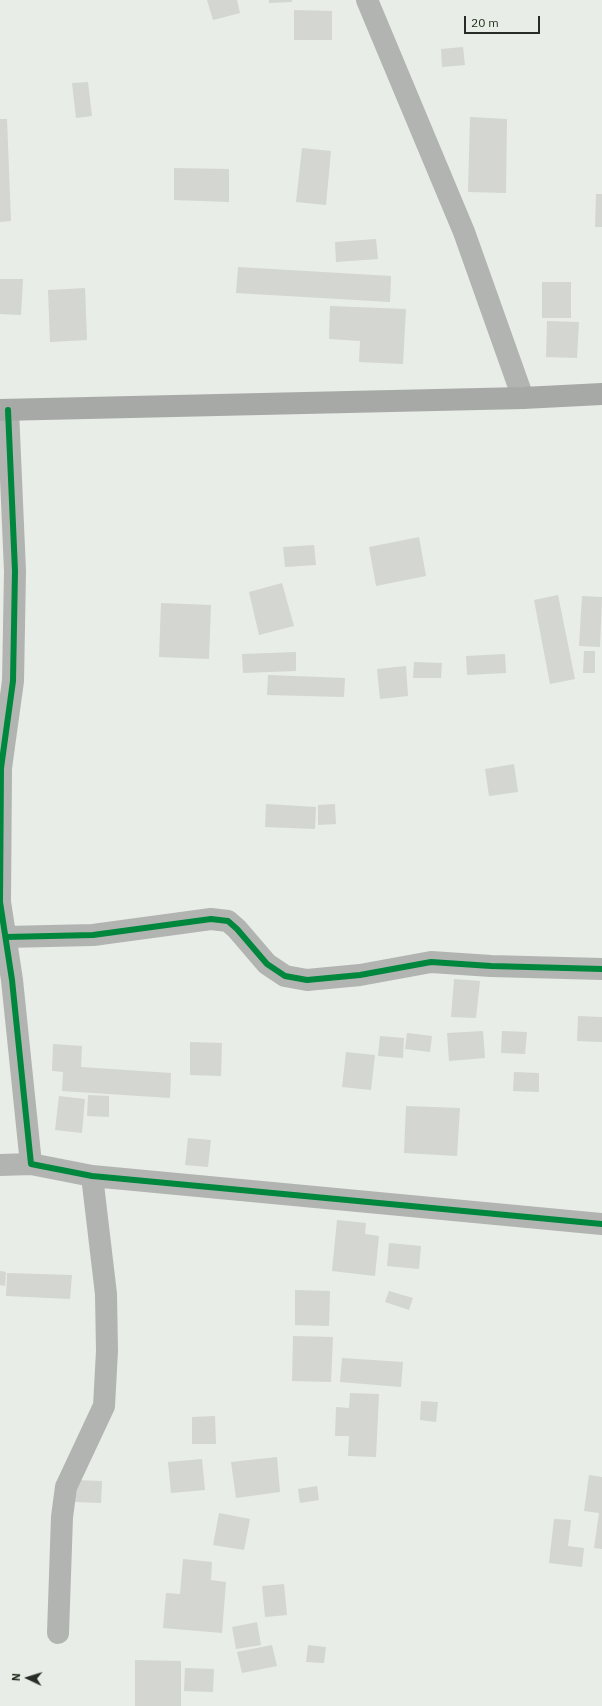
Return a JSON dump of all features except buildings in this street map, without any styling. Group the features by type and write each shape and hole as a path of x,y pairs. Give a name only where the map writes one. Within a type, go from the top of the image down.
{"main road":[{"path":"4,410 523,398 602,394"}],"street":[{"path":"367,0 464,232 523,398"},
{"path":"4,410 15,571 13,681 1,768 0,902 12,980 15,1025 31,1164"},
{"path":"6,937 93,935 211,919 228,921 237,929 267,964 285,976 308,980 360,975 431,962 491,966 602,969"},
{"path":"0,1165 31,1164 92,1176 602,1224"},
{"path":"58,1633 62,1517 66,1487 104,1406 107,1351 106,1294 92,1176"}],"cycle path":[{"path":"8,410 15,571 13,681 1,768 0,902 12,980 31,1164 92,1176 602,1224"},
{"path":"6,937 93,935 211,919 228,921 237,929 267,964 285,976 307,980 360,975 431,962 491,966 602,969"}]}
